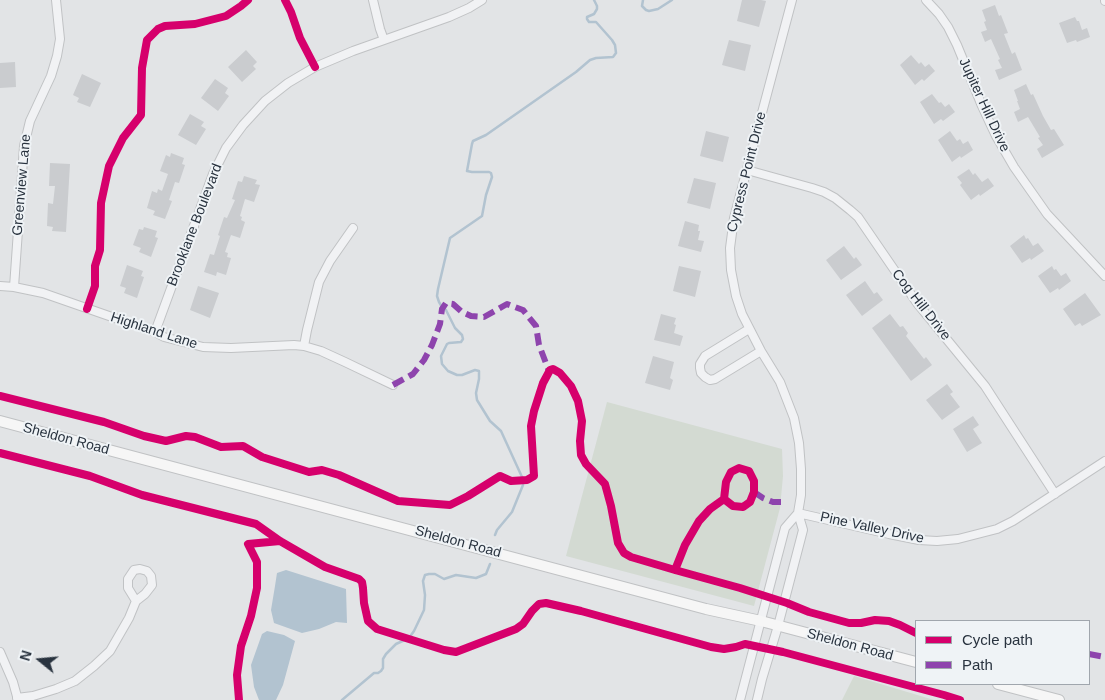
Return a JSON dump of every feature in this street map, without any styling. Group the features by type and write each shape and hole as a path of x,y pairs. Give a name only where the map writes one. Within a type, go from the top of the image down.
{"main road":[{"name":"Sheldon Road","path":"0,421 692,605 915,662"},
{"path":"1002,685 1059,700"}],"street":[{"name":"Greenview Lane","path":"14,287 24,146 30,121 58,56 60,39 56,0"},
{"path":"373,0 384,40"},
{"name":"Brooklane Boulevard","path":"154,332 213,174 226,148 265,101 288,83 315,67 353,51 449,18 482,0"},
{"name":"Cypress Point Drive","path":"758,700 762,679 803,530 798,512 801,495 800,443 794,418 780,382 749,329 736,296 730,270 730,256 732,224 792,0"},
{"name":"Jupiter Hill Drive","path":"926,0 939,14 957,44 982,106 996,136 1014,167 1048,214 1105,276"},
{"name":"Cog Hill Drive","path":"746,170 824,192 835,198 858,217 917,303 985,386 1055,494"},
{"path":"304,346 319,282 330,261 353,228"},
{"name":"Highland Lane","path":"0,286 43,293 164,337 203,347 304,346 321,351 393,385"},
{"path":"749,329 705,356 700,364 701,373 710,380 715,380 761,351"},
{"name":"Pine Valley Drive","path":"798,512 918,540 958,539 997,530 1105,461"},
{"path":"740,700 784,528 798,512"},
{"path":"0,652 13,682 17,699 56,690 75,680 110,651 129,618 136,601"}],"shaded area":[{"path":"607,402 782,449 783,476 780,508 754,606 566,556"},
{"path":"854,676 934,700 842,700"}],"water":[{"path":"286,570 346,589 347,623 336,622 302,633 274,623 271,610 277,573"},
{"path":"267,631 284,635 295,641 283,685 276,700 259,700 254,687 251,665 262,634"}],"building":[{"path":"742,0 766,1 759,27 737,21"},
{"path":"995,5 1008,33 1004,34 1012,54 1015,52 1022,70 999,80 995,70 1002,68 998,60 1000,59 991,39 985,42 981,32 987,30 982,10"},
{"path":"1075,17 1079,21 1082,30 1087,28 1090,37 1077,42 1076,40 1067,43 1059,23"},
{"path":"729,40 751,45 745,71 722,65"},
{"path":"246,50 257,62 253,66 256,69 242,82 228,67"},
{"path":"911,55 919,64 921,62 925,67 929,64 935,71 924,81 922,79 915,85 900,65"},
{"path":"15,62 16,87 0,88 0,63"},
{"path":"82,74 101,83 90,107 77,102 79,98 73,95"},
{"path":"215,79 228,88 225,93 229,96 218,111 201,98"},
{"path":"1026,84 1051,130 1054,129 1064,145 1042,158 1037,149 1043,145 1028,117 1018,122 1014,112 1020,109 1014,90"},
{"path":"932,94 939,103 941,102 945,107 949,104 955,112 943,121 941,119 934,124 920,102"},
{"path":"190,114 204,122 201,126 206,129 196,145 178,135"},
{"path":"706,131 729,137 723,162 700,156"},
{"path":"950,131 957,141 960,139 963,144 968,141 973,150 952,162 938,140"},
{"path":"171,153 184,158 182,164 185,165 179,183 175,182 169,200 172,201 165,219 153,215 155,211 147,208 152,191 157,193 158,189 162,191 168,174 160,171 166,155 170,157"},
{"path":"50,163 70,164 66,232 52,231 53,227 47,226 48,203 53,204 55,186 49,186"},
{"path":"969,169 982,182 988,178 994,186 971,200 960,185 962,183 957,177"},
{"path":"244,176 257,180 255,184 260,185 254,202 245,199 240,216 242,217 241,220 245,222 240,238 231,235 225,252 228,253 227,257 231,258 226,275 217,272 216,276 204,272 210,254 214,255 224,217 227,218 235,200 232,199 238,181 242,182"},
{"path":"694,178 716,183 710,209 687,203"},
{"path":"685,221 699,225 698,240 704,241 701,252 678,246"},
{"path":"144,227 157,231 155,237 158,238 151,257 139,252 141,248 133,245 139,229 143,230"},
{"path":"1024,235 1033,246 1038,243 1044,251 1031,260 1030,258 1022,263 1010,246"},
{"path":"844,246 854,259 856,257 862,265 841,280 826,260"},
{"path":"127,265 143,271 141,276 144,277 137,298 124,293 126,288 120,286"},
{"path":"679,266 701,271 695,297 673,291"},
{"path":"1052,266 1061,276 1066,273 1071,281 1059,290 1058,288 1050,293 1038,276"},
{"path":"865,281 874,294 877,292 883,300 862,316 846,295"},
{"path":"198,286 219,293 210,318 190,310"},
{"path":"1085,293 1101,315 1082,326 1080,323 1075,326 1063,309"},
{"path":"661,314 676,318 674,333 683,336 680,346 654,340"},
{"path":"890,314 900,327 903,326 908,333 906,336 924,359 926,357 932,365 911,381 872,328"},
{"path":"653,356 674,362 670,378 673,380 670,390 645,383"},
{"path":"947,384 953,392 950,394 960,407 942,420 926,400"},
{"path":"973,416 979,425 973,429 982,443 967,452 953,429"}],"waterway":[{"path":"522,477 501,431 490,421 477,400 479,371 475,370 457,375 448,371 442,364 441,356 447,344 461,342 463,339 446,310 439,302 437,296 438,289 450,238 482,216 492,177 489,172 467,171 473,141 486,135 576,72 590,60 613,57 616,53 612,40 596,22 589,22 587,19 597,9 594,0"},
{"path":"643,0 642,6 649,11 658,9 672,0"},
{"path":"495,535 512,512 523,485"},
{"path":"342,700 374,673 381,671 386,654 396,644 409,638 414,631 424,610 425,595 423,581 425,575 435,574 444,579 456,575 476,578 486,574 490,564"}],"marked path":[{"path":"393,385 413,374 424,360 432,345 440,324 442,309 446,303 453,304 462,312 471,316 484,317 507,304 523,310 536,326 539,345 549,371"},
{"path":"754,492 773,502 781,502"},
{"path":"1090,654 1105,657"}],"cycle path":[{"path":"87,309 95,286 95,266 100,250 101,203 109,166 123,138 141,115 142,68 147,40 158,29 165,26 195,24 226,16 248,0"},
{"path":"285,0 300,38 315,67"},
{"path":"0,396 104,422 144,436 166,441 186,436 195,437 221,447 243,446 262,457 309,472 322,470 339,475 398,501 450,505 500,476 511,481 527,480 534,476 531,426 543,383 550,370 553,369 560,373 571,386 578,401 582,421 581,455 586,464 605,484 618,543 624,553 631,557 740,588 809,612 849,623 875,620 889,621 915,632"},
{"path":"0,453 90,476 142,495 256,524 280,541 325,567 359,579 362,582 368,621 377,629 444,650 456,652 516,629 523,624 539,604 546,603 711,647 724,649 745,644 783,652 960,700"},
{"path":"675,570 685,545 699,521 710,509 724,499 726,482 731,472 739,468 749,471 754,481 754,492 750,502 743,507 733,506 724,499"},
{"path":"239,700 237,675 241,646 251,616 257,588 257,562 248,544 280,541"}]}
